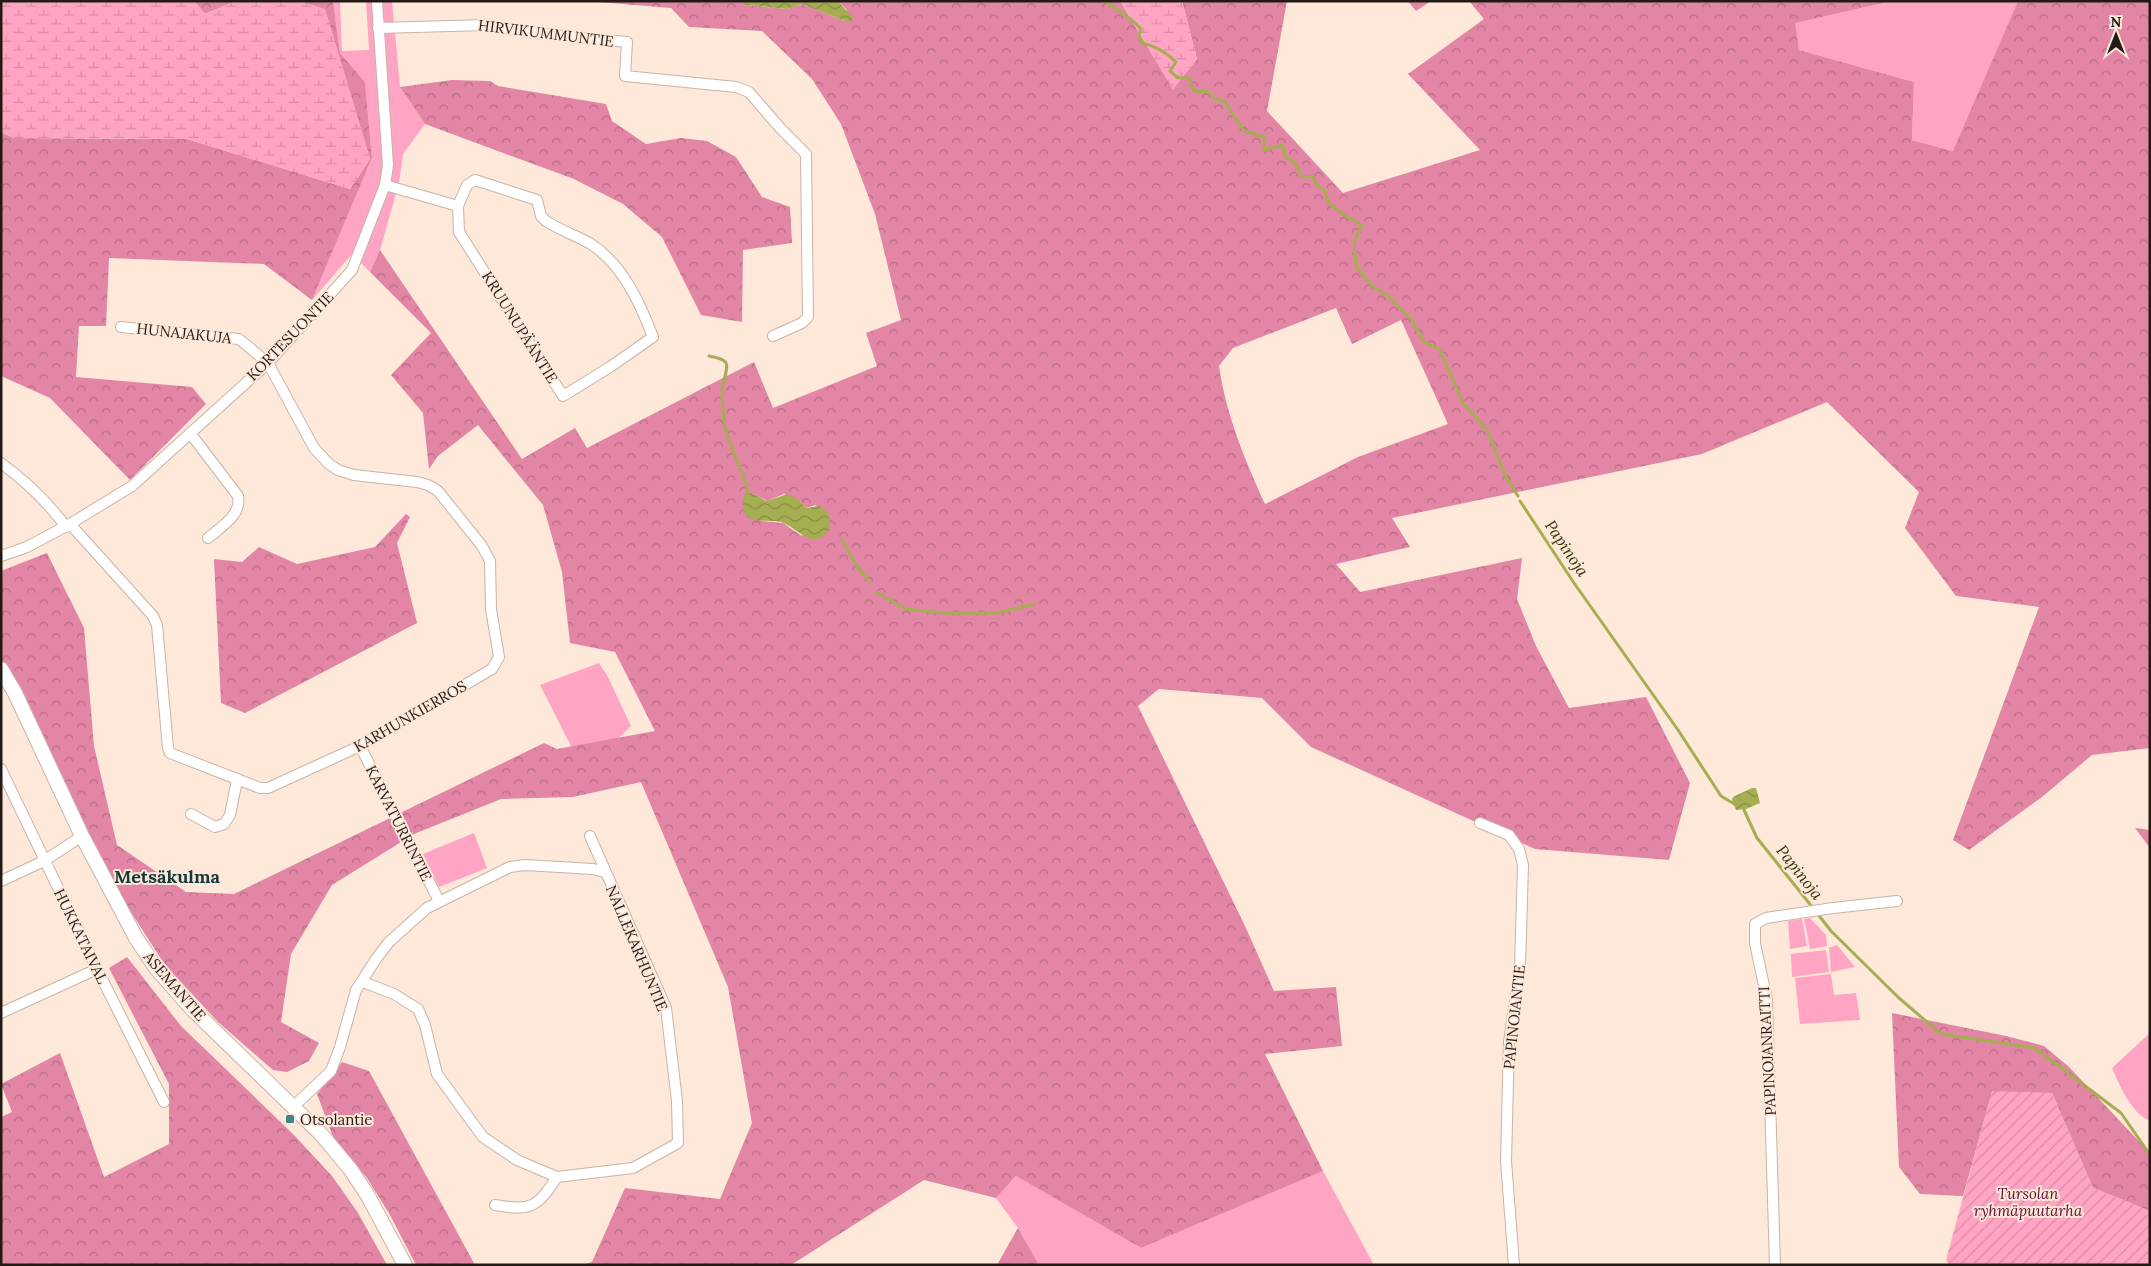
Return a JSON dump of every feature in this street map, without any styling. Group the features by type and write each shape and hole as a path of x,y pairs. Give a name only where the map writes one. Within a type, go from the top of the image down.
{"main road":[{"name":"ASEMANTIE","path":"1,669 15,693 82,836 136,938 156,968 193,1010 321,1134 351,1170 405,1265"}],"street":[{"name":"KORTESUONTIE","path":"1,556 27,547 68,526 132,486 268,363 352,270 385,185 388,165 377,1"},
{"name":"HIRVIKUMMUNTIE","path":"378,28 487,25 534,33 627,42 625,76 736,86 748,92 806,154 808,317 802,323 773,336"},
{"name":"KRUUNUPÄÄNTIE","path":"476,180 537,200 541,216 546,221 592,245 609,259 633,292 653,337 610,367 563,396 459,232 458,206 467,185 476,180"},
{"path":"385,185 458,206"},
{"name":"HUNAJAKUJA","path":"121,327 239,339 268,363"},
{"name":"KARHUNKIERROS","path":"68,526 153,616 157,625 170,753 260,788 268,788 360,746 492,668 499,657 491,609 490,561 482,546 438,491 428,485 354,475 338,470 329,464 314,448 268,363"},
{"path":"190,433 238,496 240,504 238,512 208,538"},
{"path":"1,463 24,480 68,526"},
{"name":"KARVATURRINTIE","path":"360,746 439,901"},
{"name":"HUKKATAIVAL","path":"1,769 44,861 164,1102"},
{"path":"191,814 215,827 224,824 230,815 237,780"},
{"name":"PAPINOJANTIE","path":"1480,823 1510,835 1519,848 1523,865 1520,966 1509,1042 1506,1141 1514,1265"},
{"path":"1,881 44,861 82,836"},
{"path":"590,836 604,872"},
{"path":"293,1107 331,1071 340,1048 356,990 363,982 376,959 389,942 427,908 510,867 525,865 593,869 604,872"},
{"name":"NALLEKARHUNTIE","path":"363,982 394,994 418,1009 425,1025 437,1074 483,1137 517,1160 557,1177 633,1168 678,1143 678,1101 666,1008 604,872"},
{"name":"PAPINOJANRAITTI","path":"1775,1265 1767,1000 1755,943 1755,924 1766,918 1897,901"},
{"path":"1,1013 97,969"},
{"path":"495,1205 515,1209 534,1206 547,1193 557,1177"}],"green space":[{"path":"1,1 194,1 205,14 236,1 300,1 325,9 370,159 350,189 187,139 14,138 1,132"},
{"path":"194,1 236,1 205,14"},
{"path":"300,1 333,1 340,53 365,82 372,158 312,300 264,264 109,258 106,326 79,326 76,377 192,387 206,404 130,480 50,398 1,376 1,132 14,138 187,139 350,189 370,159 325,10"},
{"path":"333,1 340,1 342,51 369,50 366,1 392,1 400,87 425,124 403,154 399,183 380,250 370,272 352,254 312,300 372,158 365,82 340,53"},
{"path":"586,1 741,1 745,5 787,9 802,4 845,21 847,10 838,1 1120,1 1173,89 1197,59 1182,1 1287,1 1267,111 1343,193 1480,150 1408,74 1484,19 1469,1 1892,1 1795,23 1799,50 1914,82 1912,140 1953,151 2018,1 2150,1 2150,748 2092,755 2042,797 1969,850 1953,840 2039,607 1956,596 1905,528 1919,492 1827,402 1702,454 1392,518 1410,547 1336,564 1360,592 1522,558 1517,599 1536,646 1569,708 1646,697 1690,783 1669,860 1535,849 1311,747 1262,698 1159,689 1138,706 1245,926 1274,991 1336,987 1342,1046 1265,1054 1323,1171 1141,1248 1016,1176 996,1198 924,1180 791,1265 582,1265 592,1262 625,1188 720,1199 752,1123 728,987 641,782 573,797 501,799 414,834 332,885 291,954 281,1022 319,1043 309,1061 287,1072 273,1070 218,1022 165,965 127,906 94,846 23,697 1,660 1,571 47,553 84,628 94,746 117,845 186,892 234,894 544,743 557,749 655,731 615,652 570,643 562,572 543,505 478,425 438,456 429,469 423,413 391,375 431,333 370,272 380,250 522,459 575,428 587,448 754,362 773,408 877,366 866,333 901,320 875,214 841,124 812,79 762,31 689,27 671,8","holes":["1336,308 1352,344 1401,320 1448,424 1358,457 1265,504 1231,420 1219,366 1233,348","754,494 767,501 784,494 801,502 806,508 816,505 802,536 783,523 761,521"]},
{"path":"1120,1 1182,1 1197,59 1173,89"},
{"path":"1408,1 1431,1 1416,11"},
{"path":"1892,1 2018,1 1954,151 1912,140 1914,82 1799,50 1794,23"},
{"path":"452,80 490,81 498,86 606,104 612,121 646,144 681,138 707,141 736,157 762,197 790,207 792,243 743,250 742,322 701,315 662,237 623,204 574,179 425,124 400,87"},
{"path":"406,514 410,517 397,543 417,623 245,713 221,703 214,559 242,562 259,547 297,564 375,547"},
{"path":"599,663 607,675 631,726 618,739 575,754 540,685"},
{"path":"2135,828 2150,830 2150,848"},
{"path":"474,833 487,868 439,887 423,854"},
{"path":"1810,918 1826,935 1827,946 1810,949 1804,919"},
{"path":"1802,919 1807,946 1790,949 1788,921"},
{"path":"1837,945 1855,967 1831,972 1829,948"},
{"path":"1826,950 1829,972 1792,977 1791,954"},
{"path":"127,957 181,1026 293,1134 332,1176 358,1213 387,1265 1,1265 1,1117 12,1112 1,1084 60,1053 104,1177 169,1144 169,1084 109,968"},
{"path":"1831,974 1834,995 1856,993 1860,1020 1800,1024 1795,978"},
{"path":"1892,1013 2006,1036 2044,1046 2069,1067 2150,1153 2150,1211 2093,1188 2052,1093 1992,1092 1963,1196 1920,1194 1899,1167"},
{"path":"2150,1033 2150,1121 2137,1112 2123,1091 2112,1068"},
{"path":"342,1062 369,1071 475,1265 416,1265 390,1215 367,1178 333,1137 317,1094"},
{"name":"Tursolan ryhmäpuutarha","path":"1992,1091 2052,1093 2093,1188 2150,1211 2150,1265 1949,1265 1946,1260"},
{"path":"1323,1171 1374,1265 1039,1265 1018,1228 996,1198 1016,1176 1141,1248"},
{"path":"1018,1228 1039,1265 997,1265"}],"water":[{"path":"741,1 838,1 853,18 851,21 845,21 802,4 787,9 745,5"},
{"path":"752,493 766,501 788,494 799,500 806,508 820,506 829,516 829,530 823,536 811,539 781,522 752,519 744,512 743,498 745,494"},
{"path":"1756,788 1760,803 1746,809 1736,810 1732,800 1733,797"}],"waterway":[{"name":"Papinoja","path":"1104,1 1137,24 1141,29 1139,35 1142,43 1160,50 1176,62 1170,71 1178,78 1189,78 1194,91 1209,92 1214,98 1225,102 1244,131 1264,137 1264,150 1283,145 1284,155 1296,164 1301,176 1313,177 1316,185 1325,190 1328,202 1347,217 1362,225 1354,242 1356,266 1371,285 1387,295 1412,320 1423,341 1440,350 1463,403 1487,430 1506,477 1518,496"},
{"path":"709,356 721,359 727,366 722,393 724,423 748,493"},
{"name":"Papinoja","path":"1520,501 1574,583 1678,730 1721,796 1736,805"},
{"path":"842,540 858,568 869,581"},
{"path":"876,592 906,609 943,613 996,613 1035,604"},
{"name":"Papinoja","path":"1745,807 1744,810 1757,838 1813,908"},
{"name":"Papinoja","path":"1817,913 1831,931 1899,998 1941,1034 2035,1048 2121,1113 2150,1155"}],"place":[{"name":"Otsolantie","path":"290,1119"}],"district":[{"name":"Metsäkulma","path":"167,876"}]}
